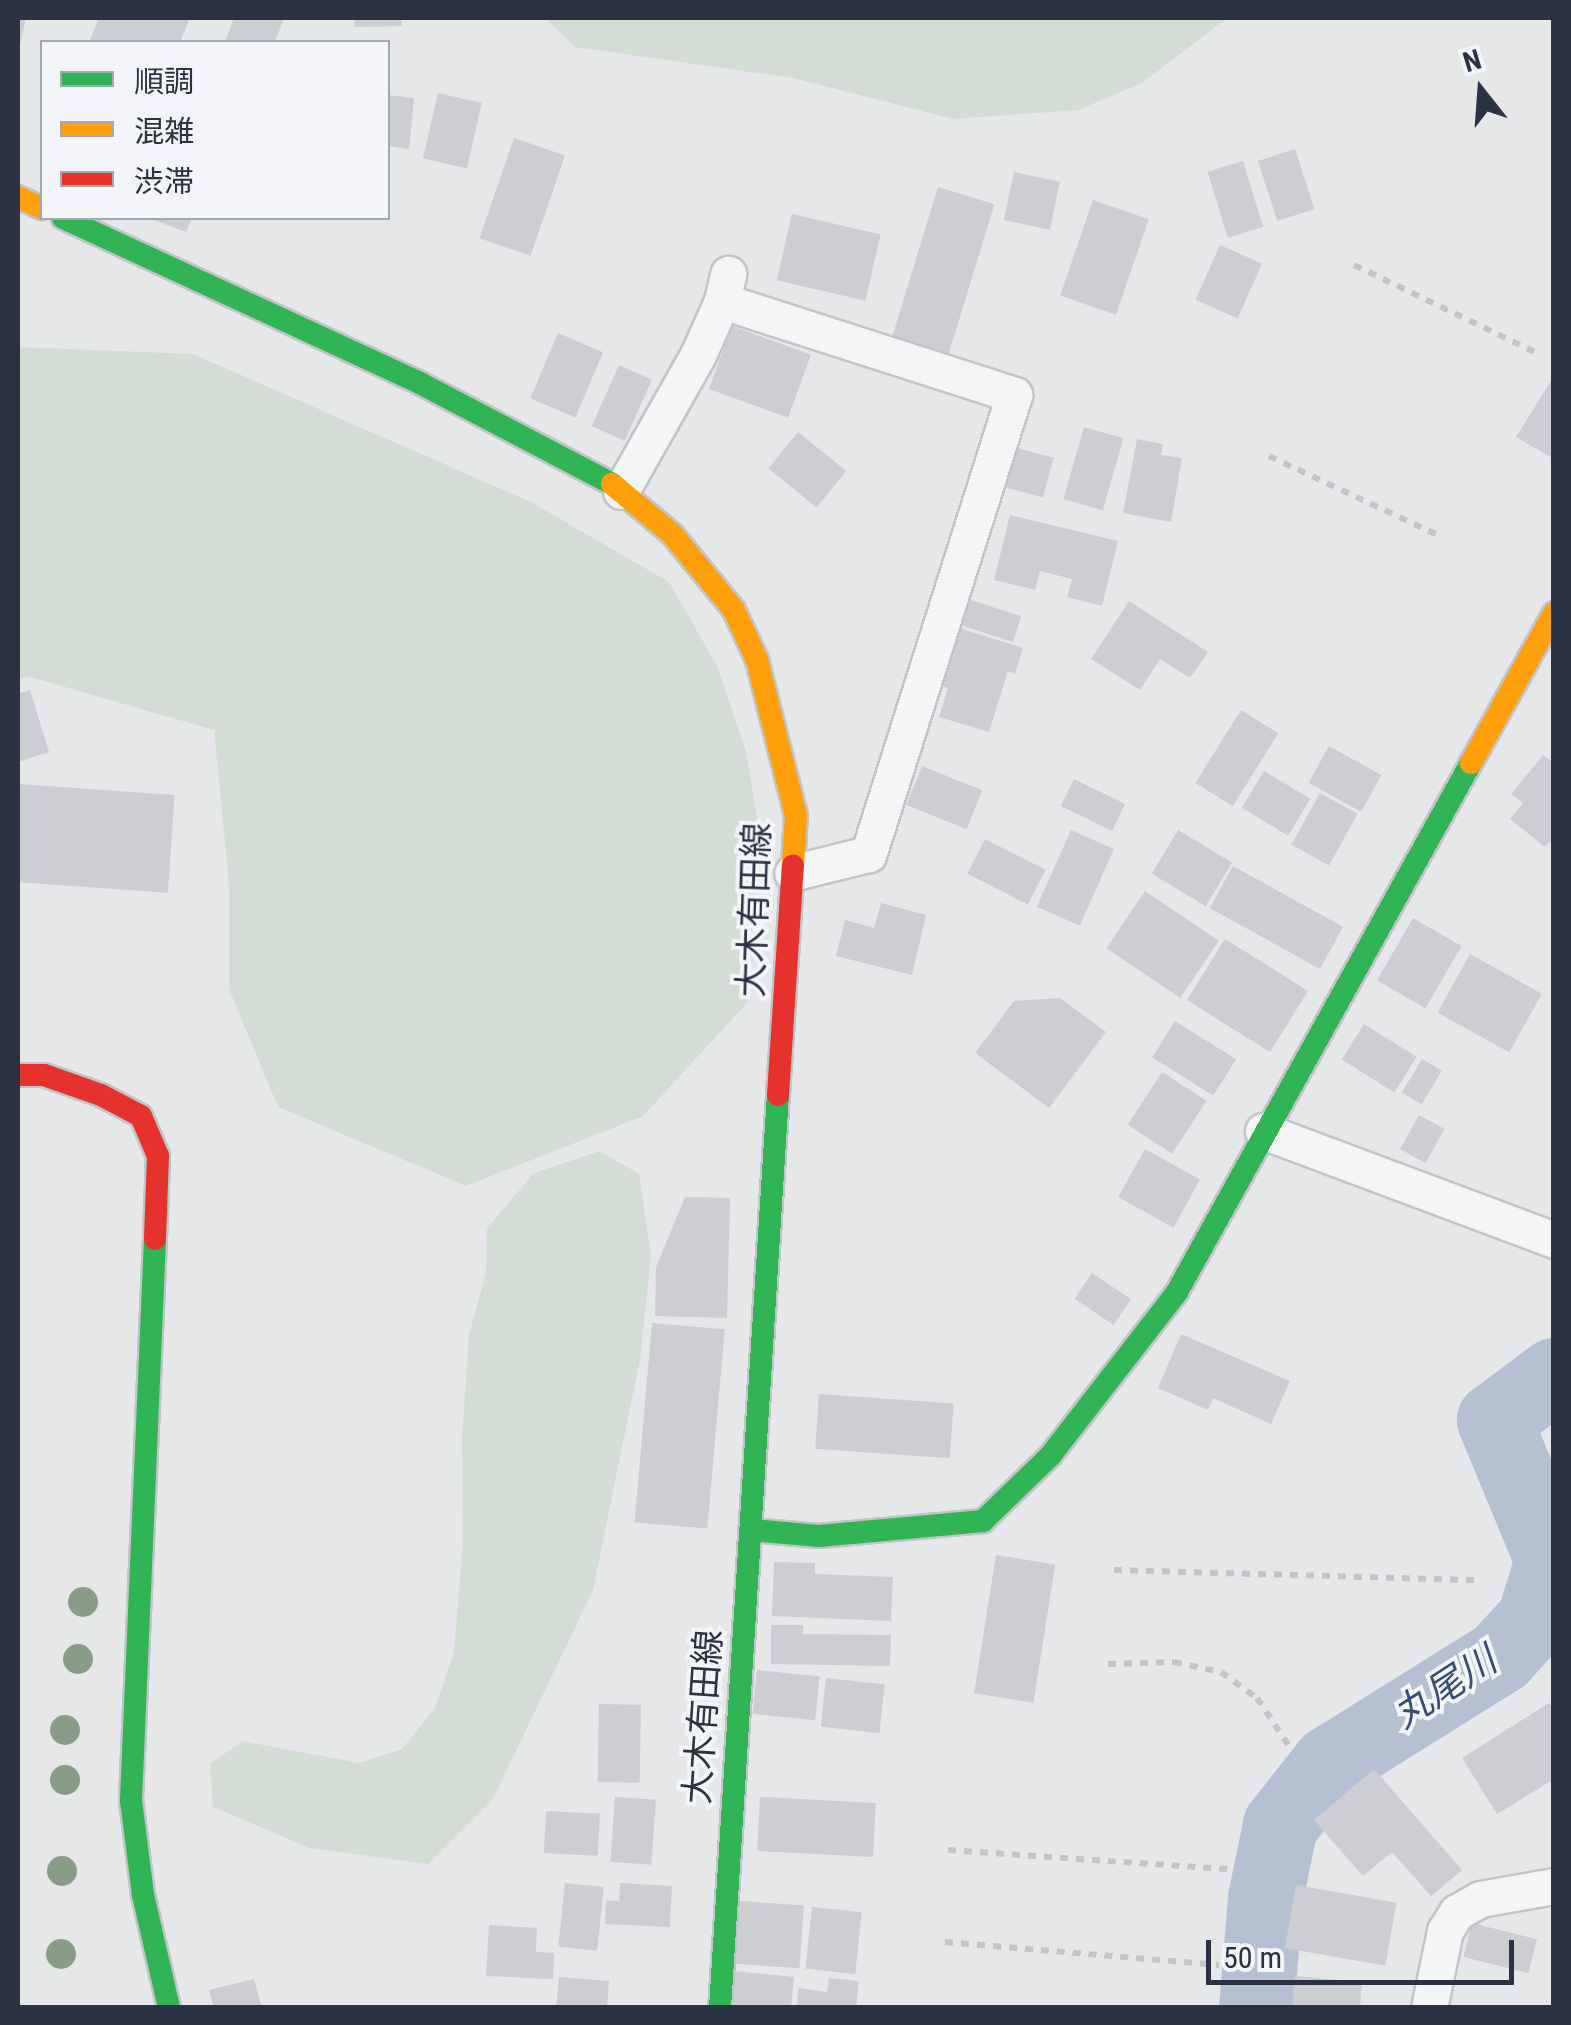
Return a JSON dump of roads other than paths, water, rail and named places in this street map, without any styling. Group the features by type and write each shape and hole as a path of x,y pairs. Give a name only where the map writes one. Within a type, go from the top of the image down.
{"street":[{"name":"大木有田線","path":"67,220 420,383 604,477 672,534 734,610 757,660 774,712 796,816 720,2008"},
{"path":"621,491 698,355 725,288 1014,395 868,854 792,873"},
{"path":"752,1530 819,1536 984,1521 1050,1456 1138,1348 1177,1292 1554,613"},
{"path":"18,1075 44,1075 101,1095 141,1116 158,1156 131,1800 142,1895 169,2008"},
{"path":"1263,1131 1554,1240"},
{"path":"1429,2008 1444,1931 1457,1912 1480,1899 1554,1886"}],"waterway":[{"name":"丸尾川","path":"1256,2008 1265,1898 1280,1825 1329,1763 1500,1656 1534,1619 1552,1560 1494,1420 1554,1375"}]}
